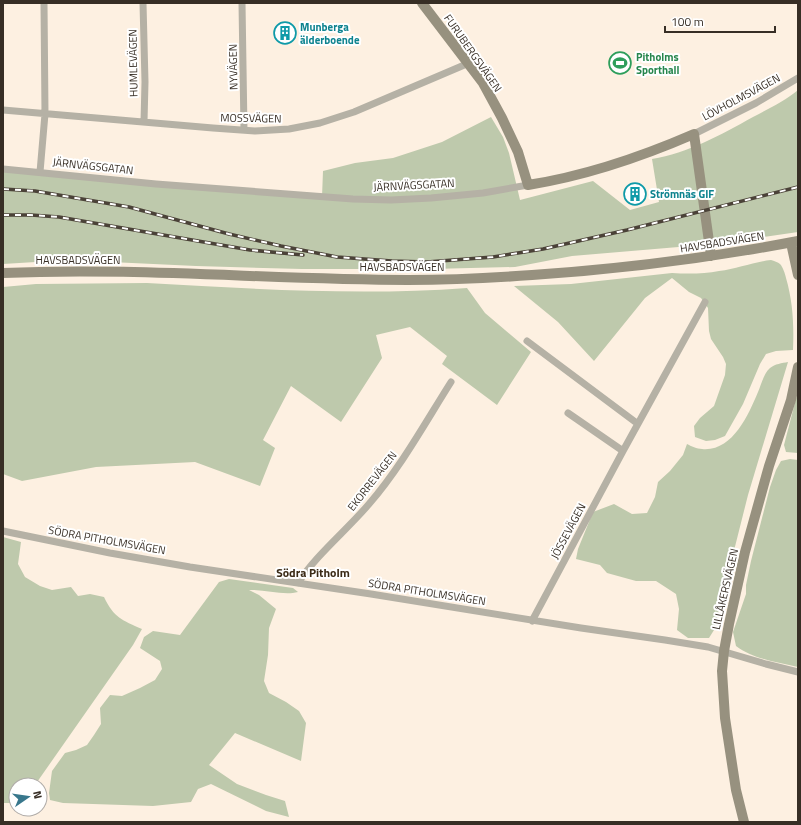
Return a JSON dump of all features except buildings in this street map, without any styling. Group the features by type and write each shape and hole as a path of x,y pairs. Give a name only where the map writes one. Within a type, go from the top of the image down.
{"street":[{"path":"40,172 45,114 44,3"},
{"name":"HUMLEVÄGEN","path":"143,3 145,82 144,122"},
{"name":"NYVÄGEN","path":"242,3 244,130"},
{"name":"FURUBERGSVÄGEN","path":"422,3 469,63 482,83 518,152 528,185"},
{"name":"MOSSVÄGEN","path":"3,110 255,131 289,129 320,123 354,112 469,63"},
{"name":"LÖVHOLMSVÄGEN","path":"694,134 756,103 798,78"},
{"path":"694,134 711,256"},
{"name":"JÄRNVÄGSGATAN","path":"3,169 156,184 352,199 391,200 431,198 483,193 556,180 643,154 694,134"},
{"path":"794,242 798,274"},
{"name":"HAVSBADSVÄGEN","path":"3,273 103,271 409,280 489,278 657,264 794,242"},
{"name":"JÖSSEVÄGEN","path":"532,621 705,302"},
{"path":"527,341 555,360 638,424"},
{"name":"LILLÅKERSVÄGEN","path":"744,822 736,790 724,718 722,671 724,651 745,552 769,466 791,400 798,367"},
{"name":"EKORREVÄGEN","path":"298,584 313,563 370,504 410,449 451,382"},
{"path":"568,413 623,451"},
{"name":"SÖDRA PITHOLMSVÄGEN","path":"3,531 110,553 298,584 371,594 532,621 665,640 724,651 798,672"}],"green space":[{"path":"798,90 798,232 714,244 572,256 515,267 431,269 302,269 68,260 3,264 3,169 322,197 323,171 355,163 393,158 442,142 491,117 503,137 509,153 520,200 593,181 630,210 659,202 652,159 691,148 716,137 776,105"},
{"path":"771,260 781,265 788,287 792,314 793,350 776,351 766,354 760,364 743,404 725,436 715,440 706,441 695,437 694,426 700,418 714,406 725,375 726,364 711,339 709,331 708,308 701,298 689,292 672,278 645,298 594,361 558,322 514,286 571,284 672,273 707,273"},
{"path":"147,283 347,292 467,288 485,313 531,352 497,405 442,364 447,356 410,327 376,335 382,358 341,422 291,386 263,440 275,448 260,486 195,462 96,467 22,481 3,474 3,287 36,284"},
{"path":"788,362 748,495 714,630 709,638 688,638 677,630 679,609 676,594 656,581 636,581 607,573 600,565 576,559 578,549 593,512 614,504 632,514 647,513 655,497 658,482 670,471 683,455 687,444 700,449 713,448 722,445 730,439 738,431 744,421 768,370 776,365"},
{"path":"798,391 798,453 786,452 784,445"},
{"path":"790,459 798,460 798,667 766,660 750,654 736,646 733,632 746,594 746,585 751,561 770,487 781,461"},
{"path":"3,537 21,542 18,564 25,577 40,586 52,590 71,587 78,596 90,594 104,597 111,610 119,618 142,629 133,645 41,777 8,777 8,803 3,803"},
{"path":"229,579 293,588 298,592 280,593 249,590 259,595 276,609 269,628 268,655 264,681 269,693 299,711 306,723 301,761 235,733 209,765 237,784 285,801 289,817 266,811 211,784 198,789 191,802 153,806 63,803 50,800 49,793 52,771 65,753 87,745 101,724 100,708 110,695 122,696 140,688 155,680 162,669 160,661 140,648 144,637 153,631 180,635 219,582"}],"railway":[{"path":"3,189 35,191 129,207 229,234 337,257 427,262 493,257 543,249 627,230 798,187"},
{"path":"3,215 59,217 250,250 303,255"}],"place":[{"name":"Munberga älderboende","path":"285,33"},
{"name":"Pitholms Sporthall","path":"620,63"},
{"name":"Strömnäs GIF","path":"635,194"}],"district":[{"name":"Södra Pitholm","path":"313,573"}]}
